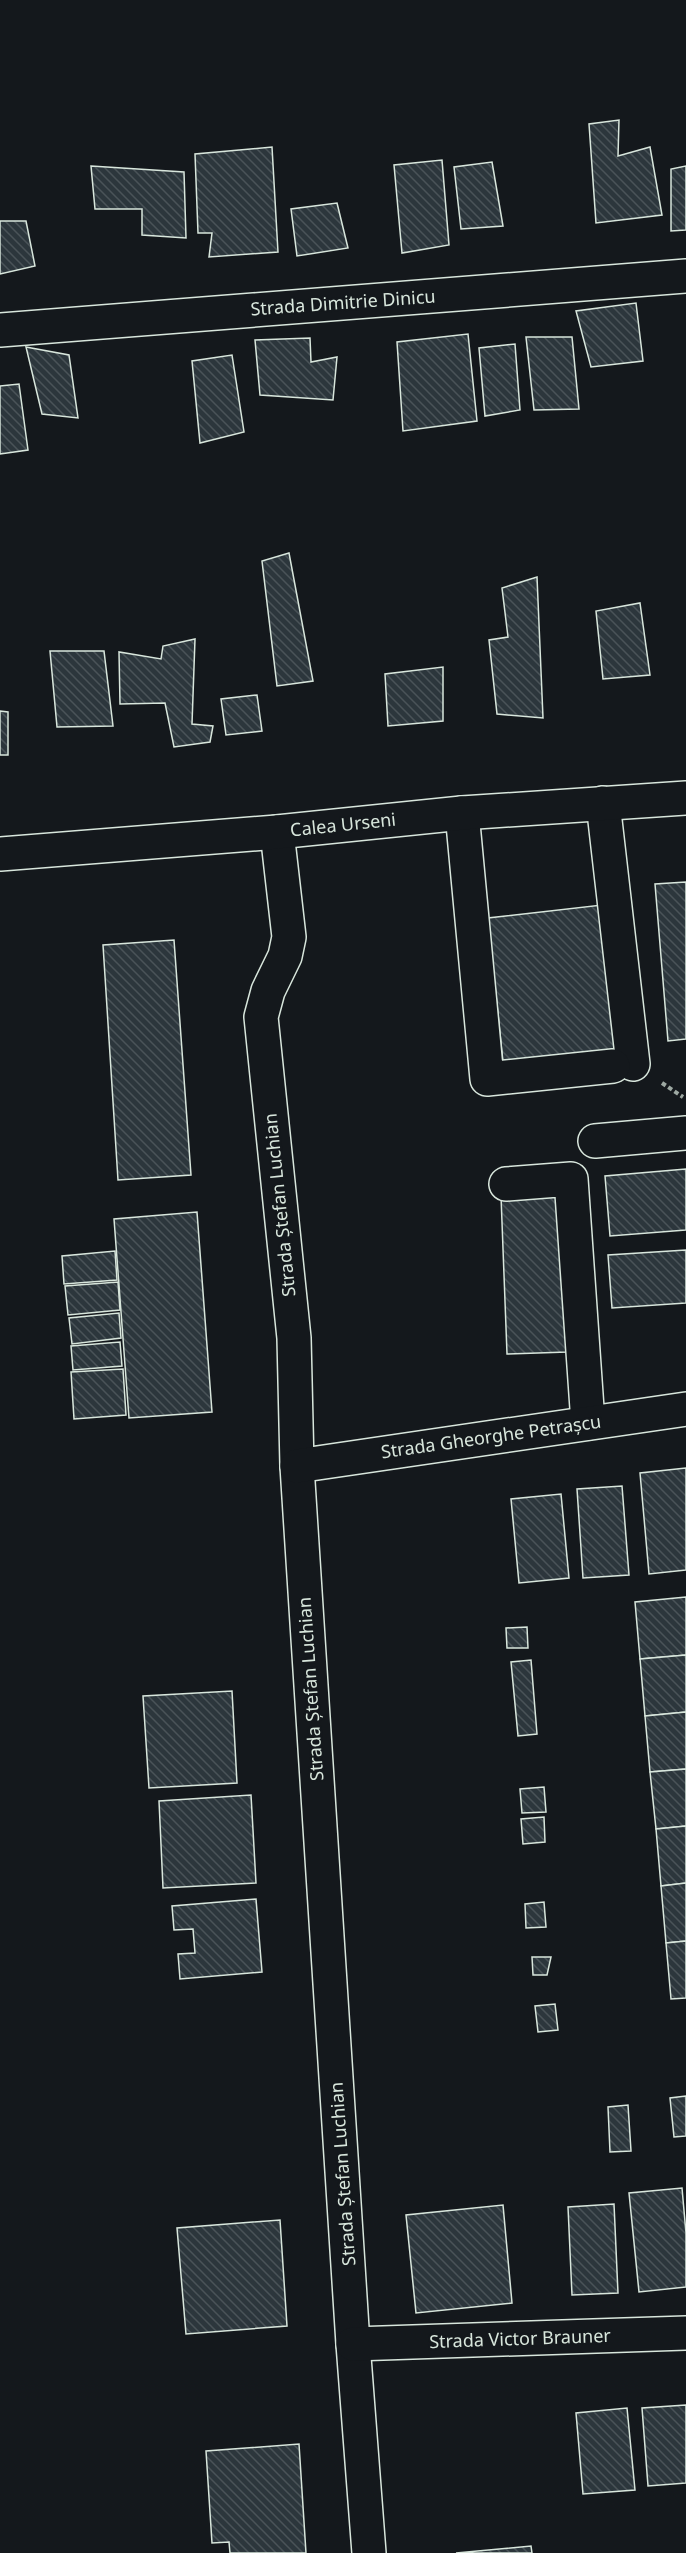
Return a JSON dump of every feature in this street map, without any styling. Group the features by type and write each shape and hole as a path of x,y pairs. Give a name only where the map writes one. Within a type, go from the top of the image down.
{"street":[{"name":"Strada Dimitrie Dinicu","path":"0,330 686,276"},
{"name":"Calea Urseni","path":"0,854 276,832 462,813 686,798"},
{"path":"462,813 487,1079 623,1065 603,802"},
{"name":"Strada Ștefan Luchian","path":"276,832 289,937 285,956 268,991 261,1017 294,1338 297,1466 369,2553"},
{"path":"595,1142 686,1133"},
{"path":"506,1184 571,1179 588,1423"},
{"name":"Strada Gheorghe Petrașcu","path":"297,1466 686,1409"},
{"name":"Strada Victor Brauner","path":"354,2344 686,2333"}],"building":[{"path":"619,120 618,156 650,147 662,215 596,223 589,124"},
{"path":"272,147 278,252 209,257 212,233 198,233 195,154"},
{"path":"442,160 449,245 402,253 394,165"},
{"path":"492,162 503,226 461,229 454,167"},
{"path":"91,166 184,172 186,238 142,235 142,209 95,209"},
{"path":"686,166 686,230 671,231 671,169"},
{"path":"337,203 348,248 297,256 291,209"},
{"path":"0,221 26,221 35,266 0,274"},
{"path":"636,303 643,361 591,367 576,311"},
{"path":"468,334 477,421 403,431 397,342"},
{"path":"526,337 572,337 579,409 534,410"},
{"path":"310,338 311,362 337,357 333,400 260,395 255,340"},
{"path":"515,344 520,410 485,416 479,348"},
{"path":"26,347 69,355 78,418 42,414"},
{"path":"232,355 244,432 200,443 192,361"},
{"path":"19,384 28,450 0,454 0,386"},
{"path":"289,553 313,681 277,686 262,561"},
{"path":"537,577 543,718 497,714 489,640 508,637 502,588"},
{"path":"640,603 650,675 603,679 596,611"},
{"path":"195,639 192,724 213,726 210,742 174,747 165,703 120,704 119,652 161,659 163,646"},
{"path":"50,651 104,651 113,726 57,727"},
{"path":"443,667 443,721 388,726 385,674"},
{"path":"257,695 262,731 226,735 221,699"},
{"path":"0,711 8,712 8,755 0,755"},
{"path":"686,882 686,1039 668,1041 655,884"},
{"path":"602,905 617,1050 503,1062 488,918"},
{"path":"174,940 191,1175 118,1180 103,945"},
{"path":"686,1169 686,1230 610,1236 605,1176"},
{"path":"562,1193 567,1352 507,1354 501,1196"},
{"path":"197,1212 212,1412 129,1418 114,1219"},
{"path":"686,1250 686,1303 612,1308 608,1255"},
{"path":"115,1251 117,1280 64,1284 62,1256"},
{"path":"118,1282 120,1310 68,1315 65,1286"},
{"path":"119,1313 121,1338 72,1344 69,1318"},
{"path":"120,1342 122,1366 73,1370 71,1346"},
{"path":"123,1369 126,1415 74,1419 71,1372"},
{"path":"686,1468 686,1570 649,1574 640,1473"},
{"path":"622,1486 629,1575 583,1578 577,1489"},
{"path":"561,1494 569,1578 519,1583 511,1499"},
{"path":"686,1597 686,1655 640,1659 635,1602"},
{"path":"527,1627 528,1648 507,1648 506,1628"},
{"path":"686,1655 686,1712 645,1716 640,1659"},
{"path":"531,1660 537,1734 518,1736 511,1662"},
{"path":"232,1691 237,1783 149,1788 143,1696"},
{"path":"686,1712 686,1769 650,1772 645,1716"},
{"path":"686,1769 686,1826 656,1829 650,1772"},
{"path":"544,1787 546,1812 522,1813 520,1789"},
{"path":"251,1795 256,1883 163,1888 159,1801"},
{"path":"544,1817 545,1842 523,1844 521,1819"},
{"path":"686,1826 686,1883 661,1886 656,1829"},
{"path":"686,1883 686,1941 666,1943 661,1886"},
{"path":"256,1899 262,1972 180,1979 178,1954 195,1953 193,1929 174,1930 172,1906"},
{"path":"544,1902 546,1927 526,1928 525,1904"},
{"path":"686,1941 686,1998 671,1999 666,1943"},
{"path":"532,1957 551,1957 547,1975 533,1975"},
{"path":"555,2004 558,2030 538,2032 535,2006"},
{"path":"686,2096 686,2136 674,2137 670,2098"},
{"path":"628,2105 631,2151 610,2152 608,2107"},
{"path":"682,2188 686,2233 686,2287 639,2292 629,2193"},
{"path":"614,2204 618,2293 572,2295 568,2207"},
{"path":"503,2205 512,2303 416,2313 406,2215"},
{"path":"280,2220 287,2326 186,2334 177,2228"},
{"path":"686,2405 686,2483 648,2486 642,2408"},
{"path":"627,2408 635,2490 583,2494 576,2413"},
{"path":"299,2444 306,2553 230,2553 229,2542 212,2543 206,2451"},
{"path":"531,2546 532,2553 456,2553"}]}
